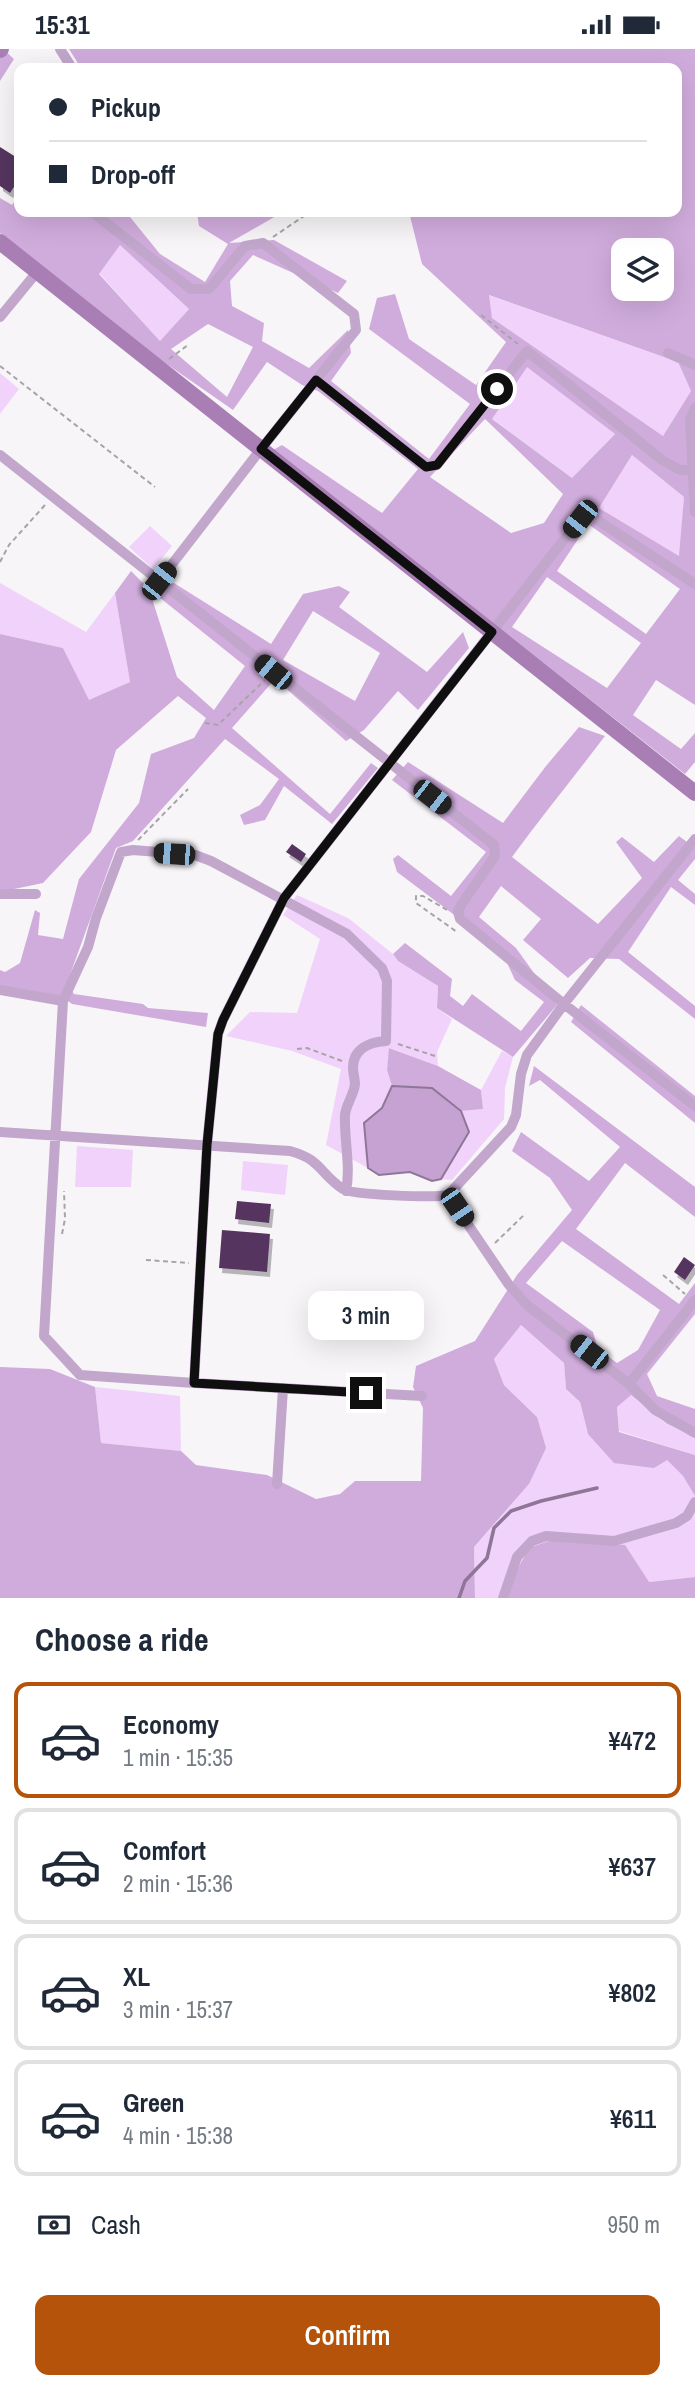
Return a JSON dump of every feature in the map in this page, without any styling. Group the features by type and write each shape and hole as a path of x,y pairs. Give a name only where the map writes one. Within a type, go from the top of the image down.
{"street":[{"path":"98,217 191,289 209,289 245,246 263,243 354,314 356,330 159,581"},
{"path":"0,242 695,793"},
{"path":"0,317 37,272"},
{"path":"316,380 426,467 437,465 527,351 662,460 680,470 691,470"},
{"path":"668,353 695,365"},
{"path":"695,408 690,419 695,512"},
{"path":"0,456 494,845 495,856 461,905 458,912 460,919 695,1106"},
{"path":"194,1383 207,1145 218,1034 284,898 580,519 586,516 594,518 695,584"},
{"path":"0,1132 290,1151 315,1161 346,1191 355,1194 448,1195 511,1127 516,1115 521,1074 527,1055 564,1004 695,839"},
{"path":"346,1191 349,1175 346,1110 355,1086 353,1065 356,1054 371,1042 387,1041 387,981 382,968 347,934 211,860 195,855 121,852 88,947 64,1001 44,1336 80,1375 422,1397"},
{"path":"0,894 36,894"},
{"path":"0,990 64,1001"},
{"path":"448,1195 509,1285 527,1305 629,1384 655,1411 695,1433"},
{"path":"629,1384 694,1301"},
{"path":"277,1484 283,1388"},
{"path":"503,1598 517,1557 533,1541 546,1536 614,1541 676,1523 687,1516 695,1502"}],"path":[{"path":"263,243 302,217"},
{"path":"481,315 527,351"},
{"path":"158,367 188,345"},
{"path":"0,366 155,487"},
{"path":"0,562 9,545 52,497"},
{"path":"205,723 218,725 273,672"},
{"path":"133,851 139,838 188,789"},
{"path":"387,1041 435,1056"},
{"path":"296,1049 307,1048 353,1065"},
{"path":"487,1252 524,1214"},
{"path":"146,1260 201,1264"},
{"path":"663,1275 694,1301"}],"shaded area":[{"path":"0,49 14,59 0,81"},
{"path":"69,49 695,49 695,705 656,680 633,715 681,749 695,733 695,762 685,774 273,450 282,445 382,513 418,469 318,391 302,385 267,362 233,410 148,351 0,233 0,198 12,205 14,202 14,217 130,217 160,254 205,282 228,244 199,226 198,217 274,217 229,243 274,240 347,281 338,293 253,255 230,281 232,306 264,323 262,341 309,368 348,330 351,353 331,381 429,459 470,404 369,329 377,298 395,294 409,339 476,385 506,342 422,264 410,217 682,217 682,63 78,63","holes":["120,245 189,309 160,341 99,274","489,295 678,362 691,391 663,436 492,318","208,324 253,347 227,397 171,349","527,367 615,434 572,478 492,419","485,419 563,494 544,523 511,533 430,477","632,455 684,497 679,556 599,508","588,524 680,589 646,634 557,571","547,577 641,643 607,688 512,627"]},
{"path":"119,244 189,309 160,341 99,273"},
{"path":"488,295 678,362 691,391 663,436 492,318"},
{"path":"527,366 615,434 572,478 491,418"},
{"path":"0,373 19,389 0,414"},
{"path":"632,455 684,497 680,557 599,508"},
{"path":"150,526 172,546 153,569 129,547"},
{"path":"131,571 148,588 174,583 271,644 303,594 339,586 350,592 339,607 427,672 463,632 469,648 418,710 398,691 364,730 346,741 275,679 232,728 330,814 371,763 378,768 332,824 284,786 265,820 244,825 240,815 260,805 279,779 225,739 133,841 116,848 67,983 74,994 143,1004 148,1008 208,1013 206,1027 72,1004 61,996 0,986 0,970 5,972 20,963 35,910 40,913 38,935 63,939 79,879 139,803 151,754 194,738 206,718 178,696 116,750 91,832 43,883 0,892 0,634 63,648 89,700 130,682 115,593","holes":["149,589 245,666 214,710 177,677","313,611 380,653 355,701 283,660"]},
{"path":"0,583 86,632 115,593 130,682 89,701 63,648 0,634"},
{"path":"579,727 605,736 512,857 598,924 642,878 616,842 622,837 654,862 679,836 695,848 695,859 678,880 695,894 695,905 671,887 628,952 695,1006 695,1019 619,959 590,958 568,978 523,940 541,919 501,886 479,917 516,948 557,1005 513,1057 437,1008 438,986 398,961 393,954 405,943 452,979 450,996 463,1006 472,994 521,1031 544,1002 515,980 501,950 397,872 393,859 398,855 451,896 486,852 392,780 408,762 503,823"},
{"path":"297,895 348,918 398,961 438,986 437,1008 452,1019 437,1052 438,1066 390,1048 387,1070 392,1086 382,1108 364,1123 368,1168 326,1145 341,1069 292,1051 226,1036 250,1012 297,1013 320,939 283,915"},
{"path":"581,1005 695,1096 695,1123 571,1022"},
{"path":"389,1048 438,1066 481,1090 483,1109 461,1111 432,1088 392,1086 387,1070"},
{"path":"502,1051 513,1057 505,1088 504,1119 452,1180 441,1179 469,1132 461,1111 483,1109 481,1090"},
{"path":"534,1066 695,1187 695,1217 625,1163 576,1229 679,1304 695,1283 695,1314 647,1374 657,1396 695,1409 695,1437 667,1424 631,1395 617,1407 619,1432 695,1455 695,1496 683,1476 667,1460 654,1468 614,1463 588,1434 580,1402 566,1389 564,1363 521,1325 494,1359 504,1385 537,1417 546,1448 529,1484 474,1547 475,1598 0,1598 0,1367 50,1369 95,1387 101,1443 181,1451 196,1465 267,1475 316,1499 340,1494 355,1481 421,1481 423,1408 413,1387 416,1366 475,1341 517,1275 572,1210 550,1178 512,1151 521,1132 589,1181 620,1147 540,1080 529,1086","holes":["562,1241 660,1310 638,1350 617,1363 598,1349 593,1332 526,1283"]},
{"path":"392,1086 432,1088 461,1111 469,1132 441,1179 432,1181 410,1172 379,1175 368,1168 364,1123 382,1108"},
{"path":"77,1146 133,1150 131,1187 75,1187"},
{"path":"243,1161 288,1165 285,1195 241,1190"},
{"path":"521,1325 564,1363 566,1389 580,1402 588,1434 667,1460 683,1476 695,1496 695,1577 502,1598 475,1598 474,1547 529,1484 537,1417 504,1385 494,1359"},
{"path":"95,1387 180,1396 181,1451 101,1443"},
{"path":"631,1395 666,1424 695,1437 695,1455 619,1431 617,1406"},
{"path":"552,1540 625,1545 649,1582 695,1577 695,1598 502,1598 529,1548"}],"building":[{"path":"0,147 14,156 14,187 10,193 0,186"},
{"path":"292,844 306,854 301,862 286,852"},
{"path":"237,1201 271,1204 269,1223 235,1219"},
{"path":"222,1230 270,1234 267,1272 219,1268"},
{"path":"684,1257 695,1265 685,1280 674,1272"}],"waterway":[{"path":"459,1598 465,1581 487,1558 494,1528 511,1511 597,1488"}],"route":[{"path":"366,1393 194,1383 207,1145 218,1034 284,898 492,632 261,449 316,380 426,467 437,465 497,389"}]}
